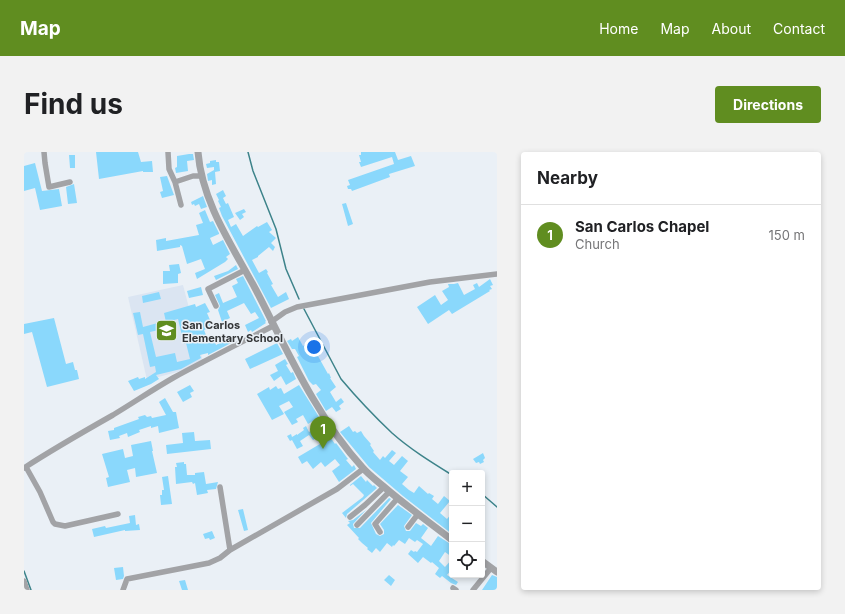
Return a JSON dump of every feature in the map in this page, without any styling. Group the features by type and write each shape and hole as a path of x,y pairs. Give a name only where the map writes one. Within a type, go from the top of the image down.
{"street":[{"path":"44,152 44,163 49,187 70,182"},
{"path":"168,152 169,168 175,182 181,205"},
{"path":"198,152 202,176 218,220 272,324 329,426 363,469 397,499 449,538"},
{"path":"175,182 193,176 202,176"},
{"path":"216,306 208,289 245,270"},
{"path":"118,514 65,526 55,524 40,492 25,468 172,379 272,324 285,312 297,307 430,282 497,274"},
{"path":"123,590 127,579 209,563 220,558 230,550 337,489 363,469"},
{"path":"220,487 230,550"},
{"path":"350,516 387,489"},
{"path":"357,525 387,489"},
{"path":"380,532 375,524 397,499"},
{"path":"408,527 418,514"},
{"path":"473,590 494,570 485,563"},
{"path":"24,581 27,590"}],"shaded area":[{"name":"San Carlos Elementary School","path":"183,285 204,365 147,380 128,297"}],"building":[{"path":"96,152 138,152 141,162 152,161 153,172 143,171 99,179"},
{"path":"361,152 395,152 398,160 411,156 415,166 389,174 390,177 352,191 351,189 348,189 347,186 350,185 348,180 394,164 392,157 361,167 359,155 361,155"},
{"path":"193,154 194,160 187,161 188,171 176,173 175,168 177,167 177,156"},
{"path":"69,155 75,155 75,168 70,168"},
{"path":"216,160 216,162 219,162 220,171 215,172 216,184 212,185 212,180 208,181 207,174 214,170 214,167 207,168 206,164 210,163 210,161"},
{"path":"35,163 42,191 59,189 62,206 40,210 35,188 24,191 24,166"},
{"path":"167,176 174,195 162,198 160,192 163,191 160,177"},
{"path":"74,184 77,203 68,204 66,187"},
{"path":"223,190 226,196 223,198 226,204 228,203 234,217 228,220 231,227 236,224 243,236 257,226 258,227 267,222 272,230 269,232 276,238 271,243 275,247 273,251 269,247 258,257 252,260 259,273 266,269 273,284 271,285 278,297 286,292 289,299 271,308 222,216 219,208 221,207 216,194"},
{"path":"203,196 207,207 201,209 199,204 195,206 194,204 192,205 191,202"},
{"path":"346,203 353,224 348,226 342,204"},
{"path":"244,209 246,212 242,214 244,217 240,220 235,213"},
{"path":"205,210 210,222 213,221 219,233 210,238 213,245 223,240 230,254 226,257 228,259 225,262 197,279 195,273 205,269 201,259 187,264 182,246 180,245 180,247 157,251 156,240 166,238 166,241 199,235 196,225 203,223 199,213"},
{"path":"179,264 181,273 178,274 178,283 163,284 163,271 170,271 169,265"},
{"path":"236,265 238,269 216,280 214,276 228,271"},
{"path":"243,276 266,321 266,323 252,332 251,330 248,332 245,325 259,318 255,312 251,314 244,303 227,311 230,318 222,322 218,310 220,306 215,295 219,293 223,303 237,297 232,286 238,283 236,279"},
{"path":"490,279 493,285 490,286 492,289 489,290 490,291 452,314 449,310 428,324 417,307 435,295 441,305 448,300 442,291 449,287 448,284 458,283 464,295 475,289 473,285 477,283 479,287"},
{"path":"201,287 203,295 189,298 187,291"},
{"path":"159,292 161,299 143,303 142,296"},
{"path":"205,303 210,312 207,313 214,326 204,330 208,340 214,338 216,345 229,338 231,343 208,355 208,353 200,355 201,358 181,369 156,375 159,379 134,391 128,381 138,377 139,379 145,377 145,379 156,372 155,366 150,367 143,334 138,335 133,313 140,312 143,327 165,321 167,328 150,332 156,357 175,353 177,362 190,359 186,343 184,344 178,319 166,322 164,313 195,304 196,307"},
{"path":"54,318 66,364 73,362 79,379 47,387 32,332 24,334 24,324"},
{"path":"298,337 303,346 312,341 320,355 318,356 336,387 330,392 336,402 341,398 344,402 339,406 341,409 336,412 332,407 326,411 316,394 321,390 316,384 313,385 309,381 297,357 299,356 295,349 292,349 287,341 291,339 292,341"},
{"path":"277,343 283,354 250,369 245,359"},
{"path":"285,359 288,364 286,365 291,373 293,372 296,379 286,385 281,376 274,381 270,375 278,371 275,365"},
{"path":"190,385 194,391 190,393 192,397 183,402 177,392"},
{"path":"299,385 319,417 308,424 303,415 296,419 298,422 292,425 284,412 293,407 289,401 279,406 284,414 272,420 257,394 269,387 270,390 276,386 278,389 281,388 284,394"},
{"path":"165,398 173,412 176,412 179,428 159,433 158,426 151,428 151,426 139,430 140,432 128,437 127,433 119,436 120,438 110,440 108,431 114,430 114,428 139,419 138,417 145,415 147,417 151,416 152,418 166,415 159,402"},
{"path":"306,426 309,432 318,427 322,434 326,431 348,459 346,460 352,467 354,465 356,469 339,482 332,471 340,465 335,459 325,467 321,462 313,469 307,461 302,464 298,457 325,441 322,435 313,440 309,435 300,441 303,446 297,449 292,440 290,441 287,436 291,434 292,437 297,435 304,430 303,428"},
{"path":"349,426 353,432 355,431 357,433 361,431 371,444 370,445 374,451 373,452 380,460 383,456 385,458 392,450 396,453 389,461 394,465 402,456 408,461 400,471 408,477 402,484 414,493 419,486 428,494 429,493 434,496 432,499 438,504 444,496 449,500 440,513 447,519 449,517 449,532 369,467 340,432"},
{"path":"194,432 195,441 210,440 211,449 167,454 166,445 183,443 182,433"},
{"path":"151,441 157,473 136,477 135,468 127,470 130,482 108,487 106,478 109,477 102,454 123,449 125,458 133,456 131,445"},
{"path":"483,453 485,458 483,460 484,462 480,464 479,462 476,463 473,459"},
{"path":"184,462 184,464 186,464 187,475 195,475 195,473 204,472 206,484 218,482 216,489 207,490 208,493 197,495 195,483 176,484 176,463"},
{"path":"168,476 172,504 161,505 160,495 162,495 162,490 164,490 162,477"},
{"path":"361,476 366,482 367,480 377,488 347,514 346,518 342,513 364,495 353,484 350,486"},
{"path":"389,498 391,499 371,523 376,534 380,536 384,534 384,530 380,524 398,505 412,515 404,526 406,531 410,531 416,523 421,526 423,524 428,528 421,538 431,546 438,536 449,543 449,555 445,552 439,561 445,567 449,562 449,573 447,575 449,578 458,582 456,585 442,576 440,578 435,574 439,568 432,562 431,563 423,557 418,563 408,554 411,550 417,552 423,544 417,540 415,542 409,538 405,544 399,540 392,547 387,543 380,552 376,548 372,553 347,525 350,523 348,521 353,520 366,510 353,524 354,528 360,528"},
{"path":"243,509 248,530 244,531 238,510"},
{"path":"135,515 136,525 139,524 140,530 125,530 94,537 92,529 130,523 129,516"},
{"path":"212,531 215,538 210,540 209,538 205,539 203,534"},
{"path":"123,567 123,579 116,580 114,568"},
{"path":"389,575 395,580 391,586 384,580"},
{"path":"492,575 497,577 497,590 482,590"},
{"path":"185,580 188,590 182,590 179,581"}],"waterway":[{"path":"248,152 253,171 276,229 286,269 299,299"},
{"path":"304,309 341,379 353,393 399,439 449,473"},
{"path":"485,497 497,507"},
{"path":"24,571 31,590"}],"place":[{"name":"San Carlos Elementary School","path":"166,331"},
{"name":"San Carlos Chapel","path":"323,449"}]}
